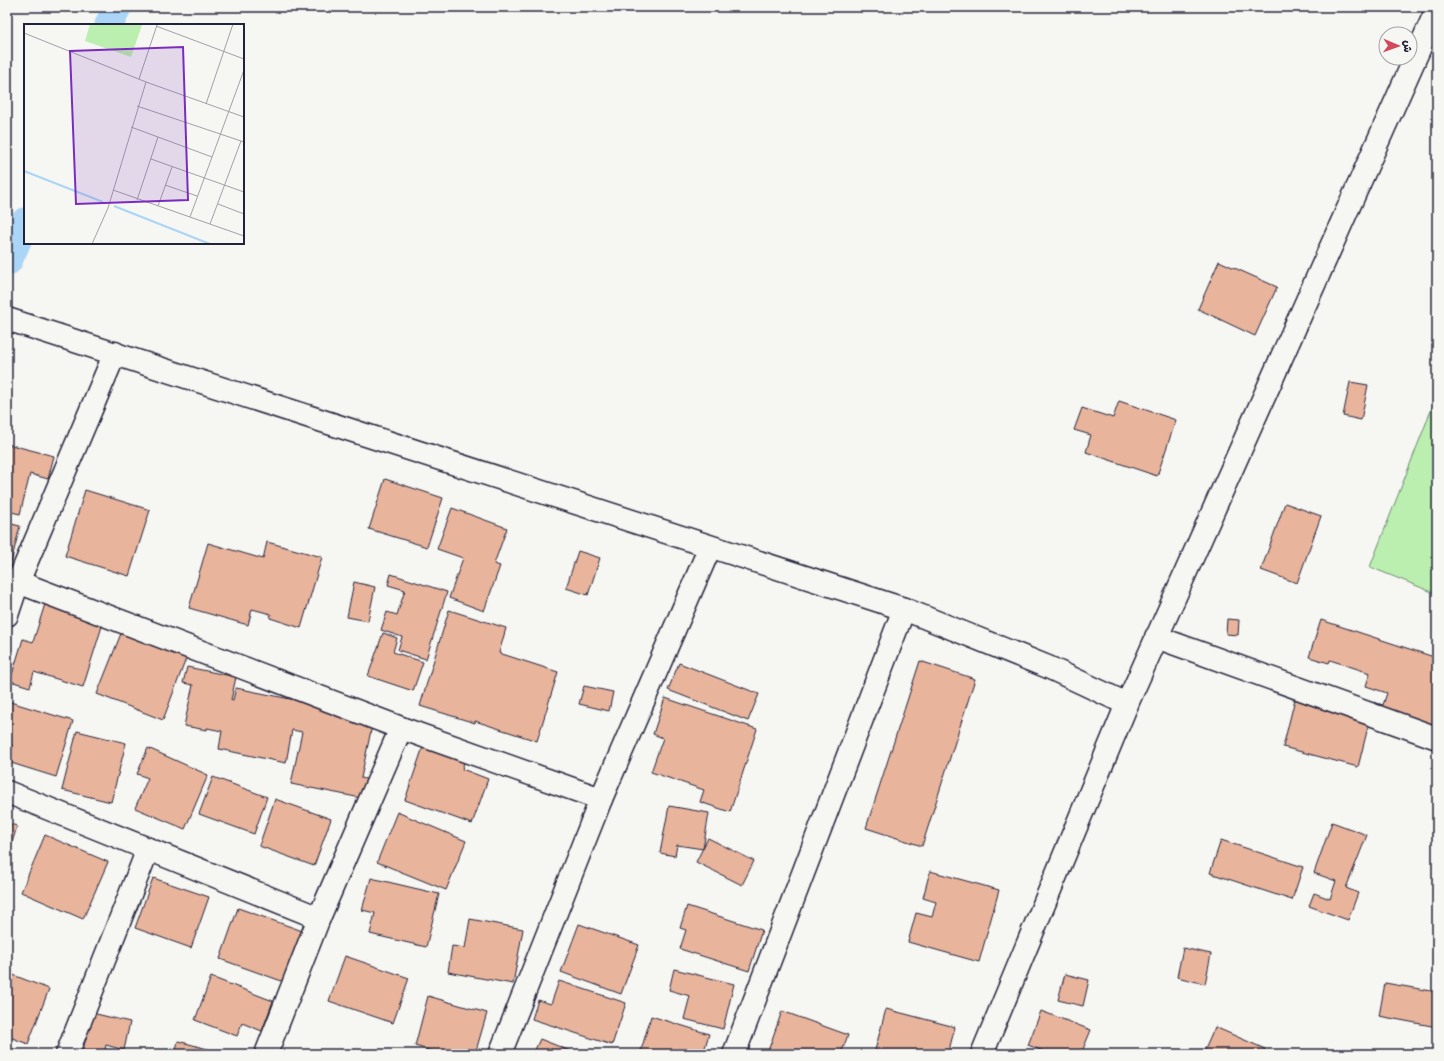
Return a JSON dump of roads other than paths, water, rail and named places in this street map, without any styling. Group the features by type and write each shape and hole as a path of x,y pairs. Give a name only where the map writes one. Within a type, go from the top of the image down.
{"street":[{"path":"982,1054 1156,637 1437,9"},
{"path":"16,322 904,610 1048,667 1127,704"},
{"path":"7,615 18,582 115,353"},
{"path":"500,1054 601,799 710,547"},
{"path":"18,582 401,728 601,799"},
{"path":"734,1054 904,610"},
{"path":"1156,637 1437,738"},
{"path":"266,1054 319,918 401,728"},
{"path":"7,792 319,918"},
{"path":"67,1054 148,849"}],"waterway":[{"path":"109,24 117,7"},
{"path":"8,261 24,224"}]}
